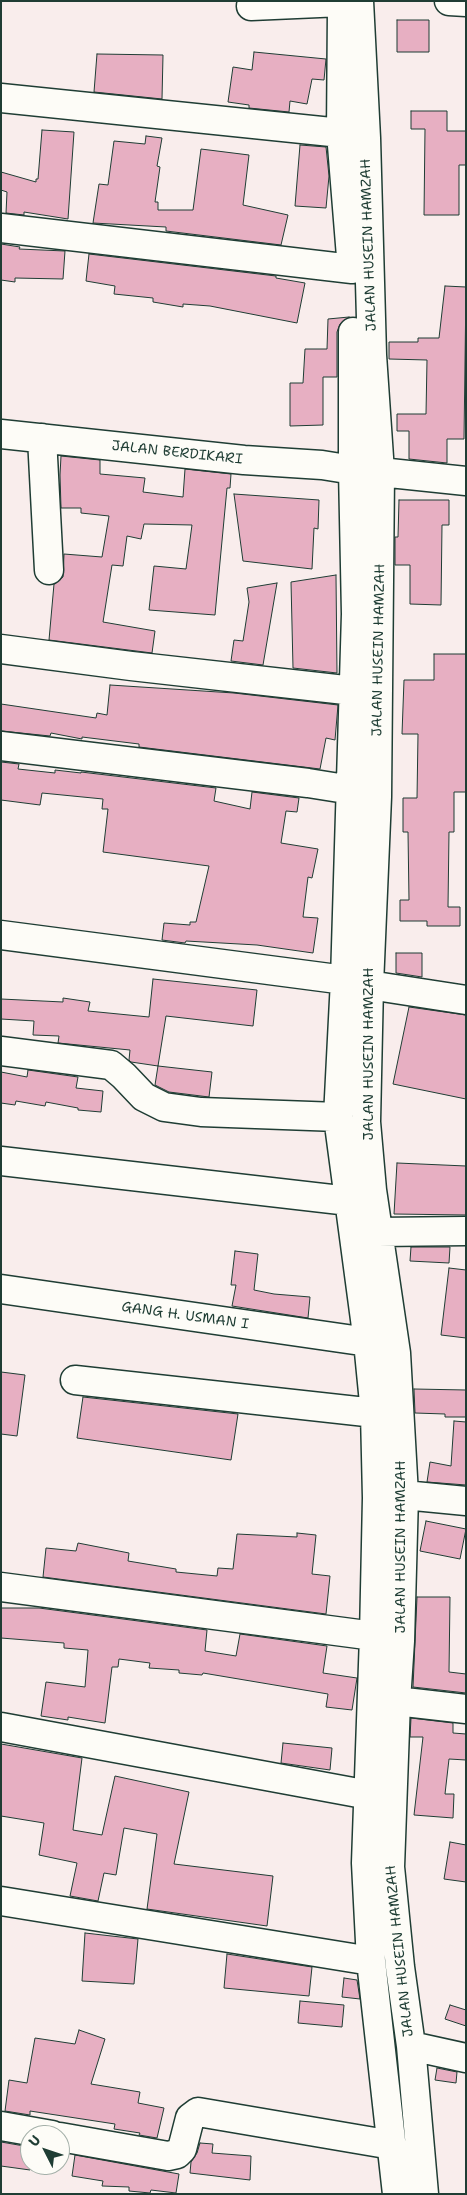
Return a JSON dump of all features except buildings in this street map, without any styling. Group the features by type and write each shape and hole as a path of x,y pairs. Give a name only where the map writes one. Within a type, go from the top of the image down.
{"street":[{"name":"JALAN HUSEIN HAMZAH","path":"359,1 366,148 363,355 353,470 368,614 377,797 357,983 338,1117 368,1342 375,1413 377,1498 366,1864 371,1961 397,2194"},
{"path":"448,1 466,2"},
{"name":"JALAN HUSEIN HAMZAH","path":"342,2 341,133 352,269 380,472 368,614 354,691 352,790 357,983 366,1122 378,1232 396,1352 404,1495 390,1867 400,1967 411,2046 424,2194"},
{"path":"251,6 342,2"},
{"path":"1,98 341,133"},
{"path":"1,228 352,269"},
{"name":"JALAN BERDIKARI","path":"1,434 244,460 322,465 353,470"},
{"path":"42,438 49,570"},
{"path":"380,472 466,481"},
{"path":"1,649 131,666 354,691"},
{"path":"1,746 352,790"},
{"path":"1,935 357,983 466,1000"},
{"path":"1,1052 111,1065 144,1097 164,1107 201,1112 338,1117"},
{"path":"1,1161 349,1201"},
{"path":"378,1232 466,1231"},
{"name":"GANG H. USMAN I","path":"1,1289 368,1342"},
{"path":"75,1380 375,1413"},
{"path":"404,1495 466,1500"},
{"path":"1,1587 374,1636"},
{"path":"396,1701 466,1709"},
{"path":"1,1727 369,1794"},
{"path":"1,1901 371,1961"},
{"path":"411,2046 466,2058"},
{"path":"70,2138 168,2156 177,2154 182,2149 190,2118 198,2112 392,2145"},
{"path":"1,2126 20,2129"}]}
